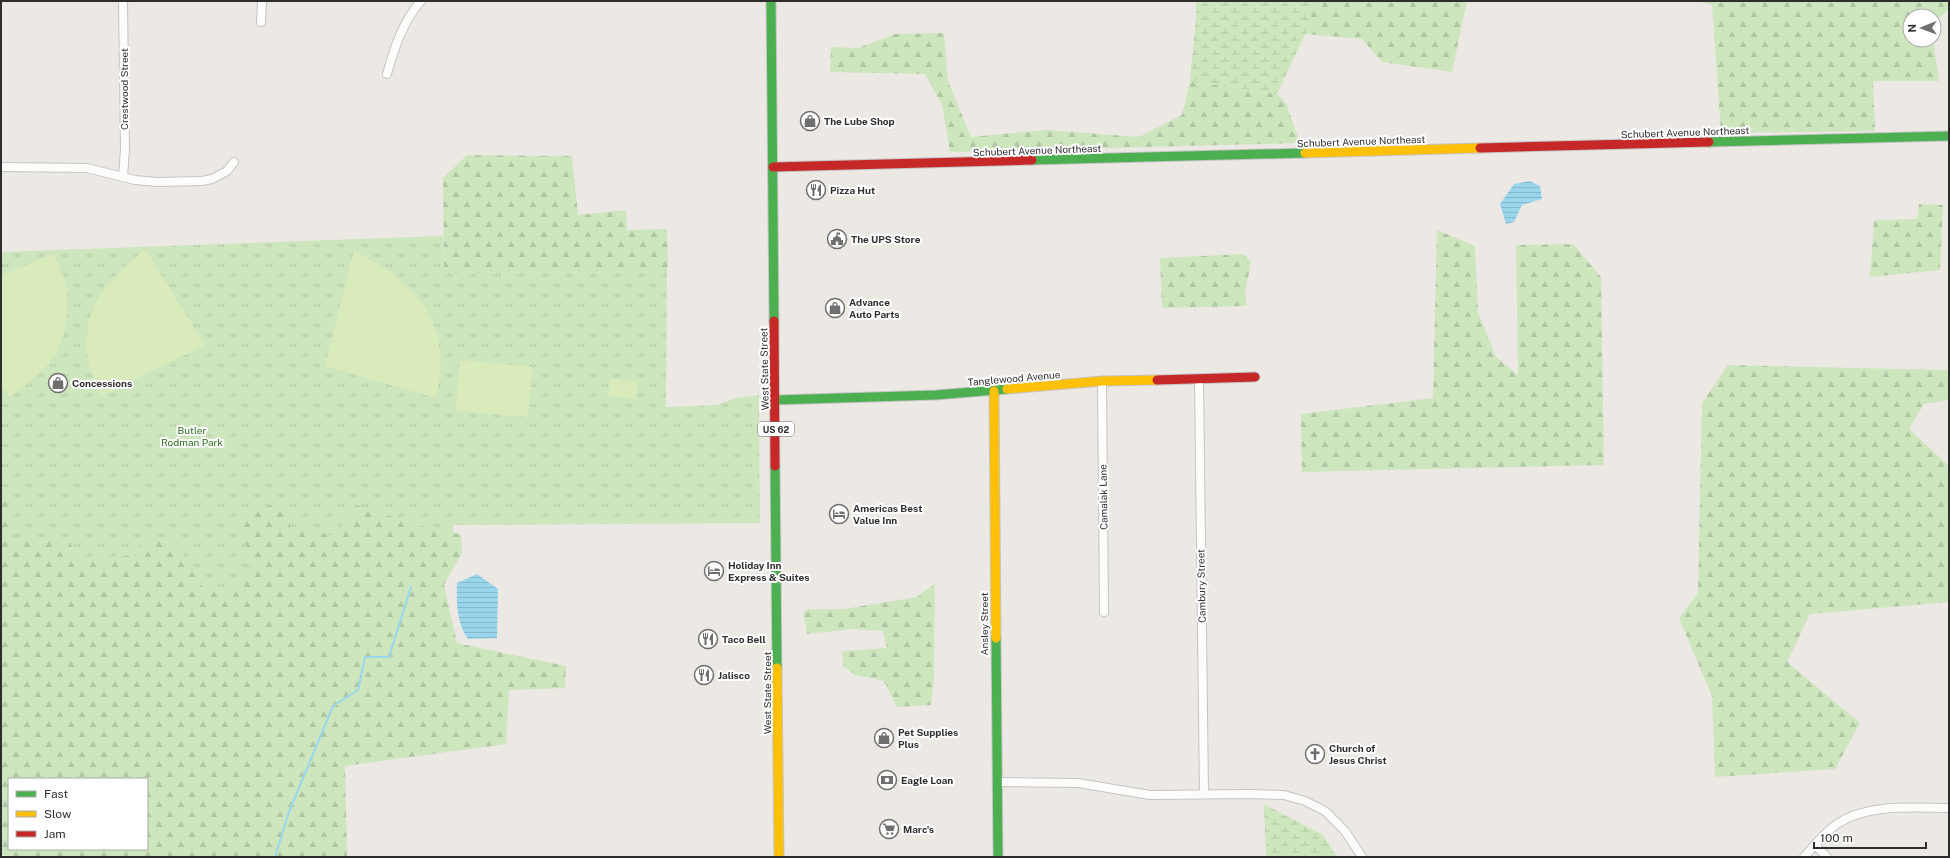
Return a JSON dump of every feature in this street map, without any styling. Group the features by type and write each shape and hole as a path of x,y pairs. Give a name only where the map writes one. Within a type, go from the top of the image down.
{"main road":[{"name":"West State Street","path":"771,1 776,400 779,857"},
{"name":"Schubert Avenue Northeast","path":"773,167 1949,136"},
{"name":"Tanglewood Avenue","path":"776,400 936,395 1102,382 1255,377"},
{"name":"Ansley Street","path":"994,391 998,857"}],"street":[{"name":"Crestwood Street","path":"123,1 125,150 123,177"},
{"path":"261,22 262,1"},
{"path":"387,74 404,27 421,1"},
{"path":"1,168 76,167 98,170 123,177 157,182 202,181 212,179 222,174 234,162"},
{"name":"Cambury Street","path":"1199,379 1204,794"},
{"name":"Camalak Lane","path":"1102,382 1104,612"},
{"path":"997,782 1078,783 1138,794 1284,795 1315,806 1337,823 1351,840 1362,857"},
{"path":"1804,857 1838,824 1863,813 1885,809 1949,808"},
{"path":"1815,845 1827,857"}],"green space":[{"path":"1196,1 1312,1 1311,22 1277,94 1190,81"},
{"path":"1312,1 1467,1 1452,72 1382,62 1362,39 1305,34"},
{"path":"1697,1 1949,1 1949,10 1942,15 1942,8 1902,8 1902,48 1934,48 1939,81 1873,81 1875,131 1721,133 1712,5"},
{"path":"944,33 948,81 971,137 1046,130 1139,137 1182,115 1190,81 1277,94 1286,103 1300,143 950,152 942,105 925,74 830,72 831,47 858,48 895,34"},
{"path":"467,155 572,156 578,215 626,210 627,230 667,229 667,272 444,273 443,178"},
{"path":"1919,204 1943,205 1940,270 1870,277 1874,220 1917,219"},
{"path":"1437,230 1475,246 1478,312 1496,357 1518,375 1516,245 1573,244 1601,277 1604,465 1302,472 1301,414 1433,398"},
{"name":"Butler Rodman Park","path":"443,236 444,273 667,272 666,407 717,405 736,398 759,395 760,523 453,525 454,563 1,751 1,252"},
{"path":"145,249 205,345 101,396 90,367 86,349 89,320 100,296 107,286"},
{"path":"354,250 391,272 423,303 438,334 441,365 436,398 325,366"},
{"path":"54,254 64,278 67,292 66,320 62,339 54,356 45,368 30,382 9,397 1,384 1,275"},
{"path":"1243,254 1251,261 1245,294 1247,306 1162,308 1160,258"},
{"path":"460,360 532,367 528,417 456,411"},
{"path":"1728,365 1949,370 1949,400 1924,404 1909,429 1949,466 1949,602 1810,614 1787,662 1860,723 1835,769 1715,777 1712,696 1679,618 1698,593 1702,403"},
{"path":"611,379 638,382 636,399 609,396"},
{"path":"1,489 9,489 9,506 14,539 69,537 75,559 137,555 140,539 174,541 203,588 228,589 255,560 239,533 245,511 277,504 292,528 336,536 356,505 431,529 461,534 462,553 444,585 457,643 566,666 565,688 509,690 506,744 345,766 347,857 30,857 1,855"},
{"path":"935,583 934,680 931,705 897,707 884,681 855,675 843,666 842,651 887,648 883,631 853,629 807,634 803,613 808,609 844,609 917,597"},
{"path":"1264,804 1323,835 1337,857 1266,857"}],"water":[{"path":"1530,181 1540,186 1542,199 1522,205 1514,222 1506,224 1500,204 1514,184"},
{"path":"477,574 498,589 497,638 468,639 459,620 457,583"}],"waterway":[{"path":"275,857 289,812 333,706 358,690 365,657 389,657 411,587"}],"traffic: fast":[{"path":"771,1 774,321"},
{"path":"1709,142 1949,136"},
{"path":"1032,160 1305,153"},
{"path":"776,400 936,395 1007,389"},
{"path":"775,466 777,668"},
{"path":"996,638 998,857"}],"traffic: slow":[{"path":"1305,153 1480,148"},
{"path":"1007,389 1102,381 1157,380"},
{"path":"994,391 996,638"},
{"path":"777,668 779,857"}],"traffic: jam":[{"path":"1480,148 1709,142"},
{"path":"773,167 1032,160"},
{"path":"774,321 775,466"},
{"path":"1157,380 1255,377"}],"place":[{"name":"The Lube Shop","path":"810,121"},
{"name":"Pizza Hut","path":"816,190"},
{"name":"The UPS Store","path":"837,239"},
{"name":"Advance Auto Parts","path":"835,308"},
{"name":"Concessions","path":"58,383"},
{"name":"Americas Best Value Inn","path":"839,514"},
{"name":"Holiday Inn Express & Suites","path":"714,571"},
{"name":"Taco Bell","path":"708,639"},
{"name":"Jalisco","path":"704,675"},
{"name":"Pet Supplies Plus","path":"884,738"},
{"name":"Church of Jesus Christ","path":"1315,754"},
{"name":"Eagle Loan","path":"887,780"},
{"name":"Marc's","path":"889,829"}]}
